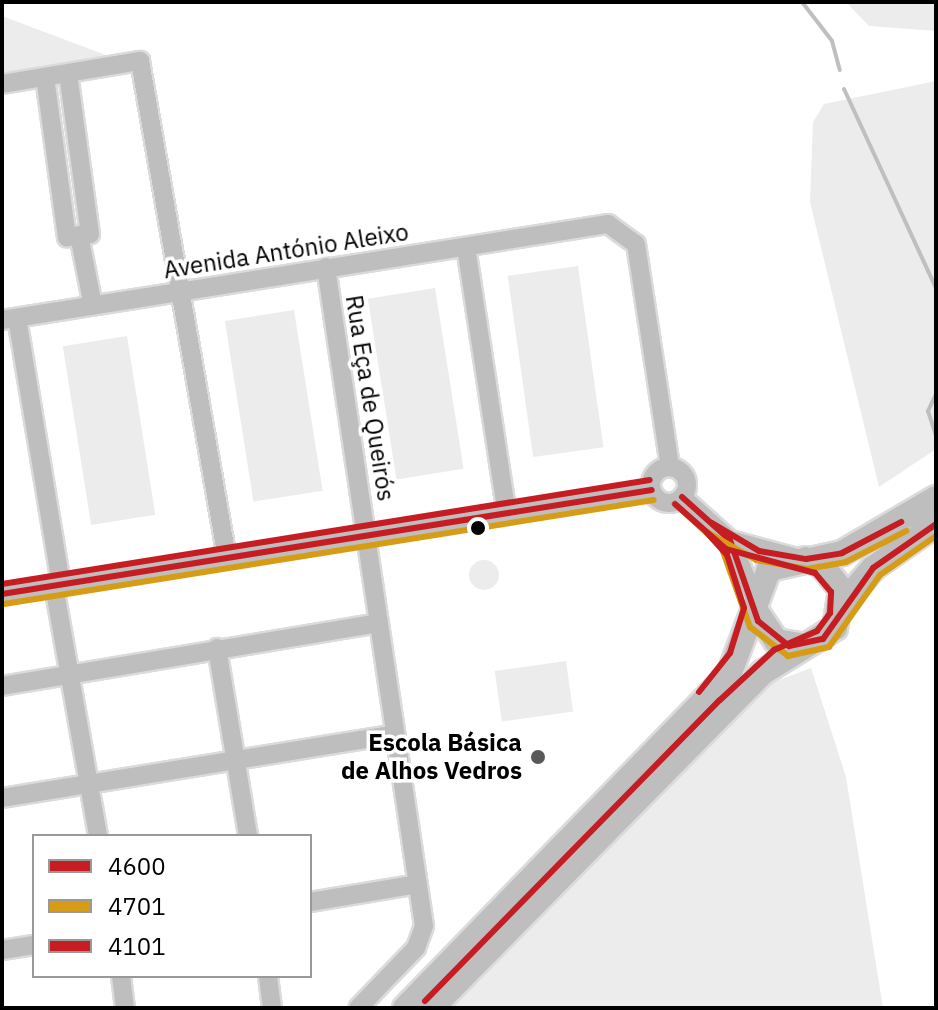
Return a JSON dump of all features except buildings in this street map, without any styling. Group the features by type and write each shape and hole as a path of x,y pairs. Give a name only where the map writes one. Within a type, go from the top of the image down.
{"main road":[{"path":"405,1008 729,675 769,569 870,541 936,498"},
{"path":"432,1008 736,698 803,646 835,628 842,604 885,558 936,524"},
{"path":"801,558 833,575 842,604"},
{"path":"754,602 776,641 803,646"}],"street":[{"path":"2,84 140,61 227,558"},
{"path":"45,77 67,237 90,234 68,73"},
{"name":"Avenida António Aleixo","path":"9,319 578,228 616,226 636,244 670,467"},
{"path":"79,235 93,306"},
{"path":"466,247 507,514"},
{"name":"Rua Eça de Queirós","path":"326,267 418,884 422,940 358,1008"},
{"path":"9,319 58,585 98,834"},
{"path":"652,490 655,474 670,467 684,476 682,497"},
{"path":"2,594 652,490"},
{"path":"652,490 662,501 682,497"},
{"path":"682,497 730,540 754,602"},
{"path":"730,540 801,558"},
{"path":"2,686 377,623"},
{"path":"217,648 248,834"},
{"path":"2,798 395,734"},
{"path":"312,902 418,884"},
{"path":"2,950 32,945"},
{"path":"121,978 125,1008"},
{"path":"268,978 272,1008"}],"shaded area":[{"path":"846,2 936,2 936,31 869,26"},
{"path":"2,16 111,57 2,74"},
{"path":"936,81 936,449 879,487 810,202 813,122 824,104"},
{"path":"578,266 603,447 533,457 508,276"},
{"path":"435,288 464,469 396,479 368,299"},
{"path":"294,310 323,491 253,502 225,321"},
{"path":"127,336 155,515 91,525 63,346"},
{"path":"484,560 490,561 498,569 498,581 490,589 484,590 478,589 470,581 469,575 470,569 478,561"},
{"path":"566,661 573,712 502,722 495,671"},
{"path":"811,668 846,777 883,1008 453,1008 771,683"}],"waterway":[{"path":"802,2 832,41 840,70"},
{"path":"844,89 936,288"},
{"path":"936,394 928,411 936,436"}],"transit line":[{"name":"4101","path":"2,584 650,480"},
{"name":"4600","path":"2,594 652,490"},
{"name":"4600","path":"682,497 730,540 758,621 789,646 823,639 873,568 936,524"},
{"name":"4701","path":"4,604 654,500"},
{"name":"4701","path":"675,504 721,546 750,627 788,656 829,647 880,575 936,536"},
{"name":"4101","path":"425,1001 720,700 774,650 817,631 830,613 831,592 815,573 726,549 675,504"},
{"name":"4600","path":"712,523 759,551 806,559 842,553 901,522"},
{"name":"4701","path":"707,532 756,560 807,569 846,562 906,531"},
{"name":"4101","path":"699,692 730,653 744,608 727,555 706,532"}],"place":[{"name":"Escola Básica de Alhos Vedros","path":"538,757"}]}
